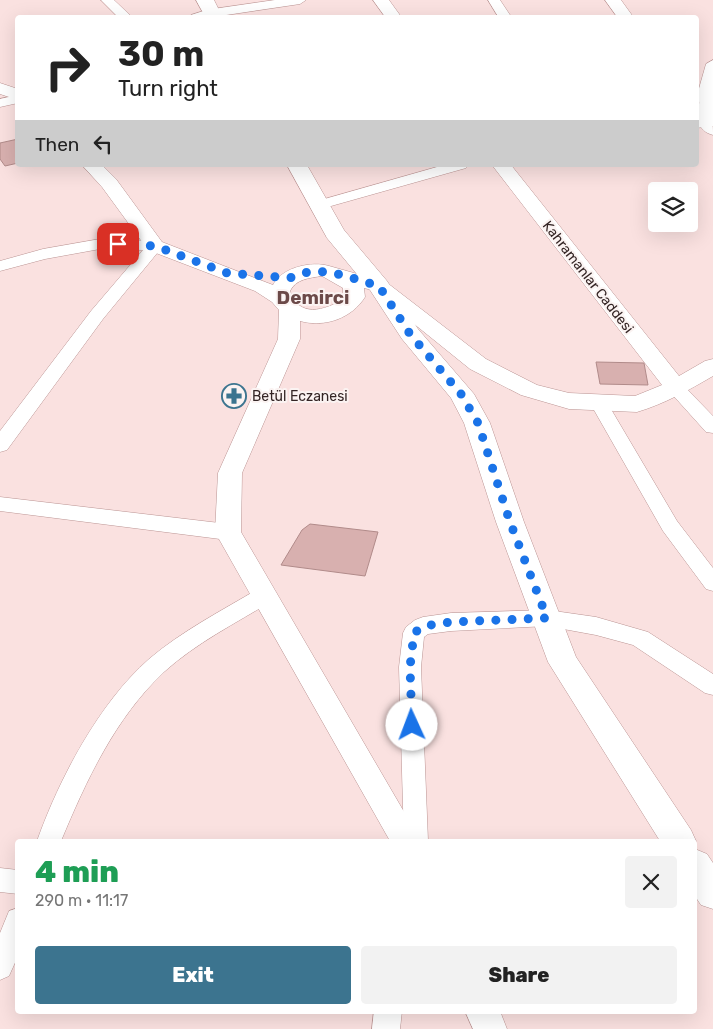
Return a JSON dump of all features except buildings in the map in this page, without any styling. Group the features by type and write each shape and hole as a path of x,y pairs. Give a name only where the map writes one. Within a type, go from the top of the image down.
{"main road":[{"path":"298,167 335,233 379,286 410,334 461,394 478,423 510,522 564,662 678,839"},
{"path":"697,868 713,893"}],"street":[{"path":"107,0 124,15"},
{"path":"208,12 300,0"},
{"path":"382,0 392,15"},
{"path":"494,0 504,15"},
{"path":"613,0 624,15"},
{"path":"706,126 705,92 713,64"},
{"path":"0,88 15,96"},
{"path":"0,103 15,98"},
{"path":"699,113 706,126"},
{"path":"93,167 109,183 155,246"},
{"path":"319,205 454,167"},
{"name":"Kahramanlar Caddesi","path":"503,167 676,388"},
{"path":"0,266 44,254 100,244 155,246 262,287 284,304 311,316 334,314 351,303 354,296 353,288 350,282 342,276"},
{"path":"0,445 97,315 155,246"},
{"path":"405,839 228,532 230,473 289,339 284,304 279,290 283,283 305,272 322,270 379,286 478,364 529,390 569,401 637,404 676,388 713,366"},
{"path":"227,273 290,278"},
{"path":"676,388 713,427"},
{"path":"599,403 670,526 713,583"},
{"path":"0,504 228,532"},
{"path":"50,839 63,806 94,748 125,700 155,667 190,639 265,594"},
{"path":"416,839 410,667 414,633 424,626 451,622 547,618 596,626 640,638 713,686"},
{"path":"0,880 15,882"},
{"path":"0,967 15,928"},
{"path":"386,1029 388,1014"},
{"path":"483,1014 490,1029"}],"place":[{"name":"Betül Eczanesi","path":"234,396"}],"district":[{"name":"Demirci","path":"313,297"}],"route":[{"path":"118,244 155,246 171,254 227,273 290,278 299,273 322,270 379,286 410,334 461,394 478,423 510,522 547,618 451,622 424,626 414,633 410,667 412,725"}]}
